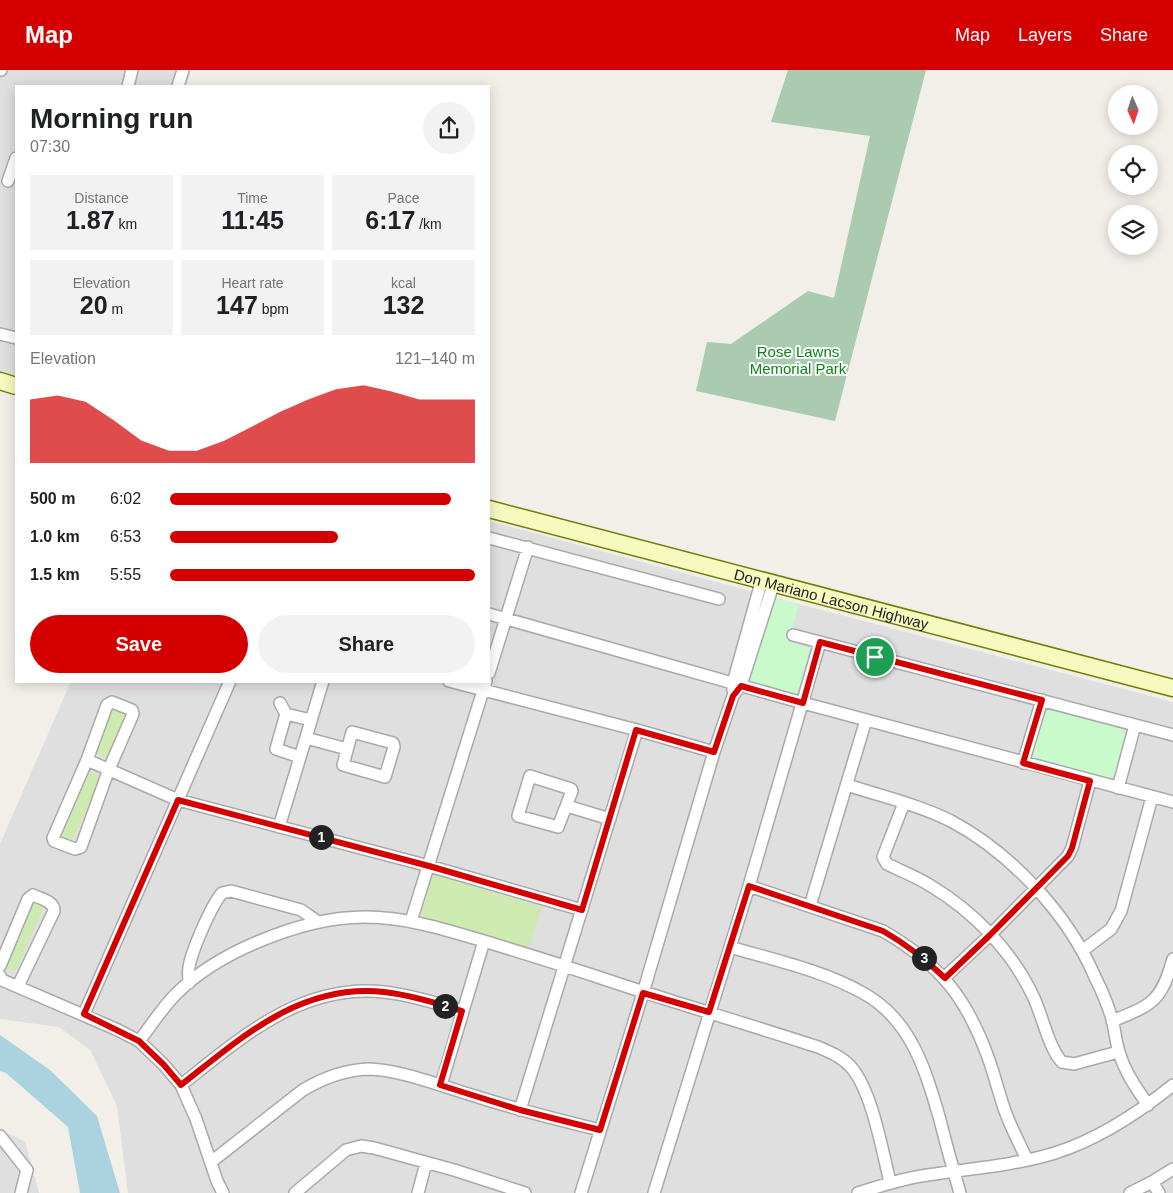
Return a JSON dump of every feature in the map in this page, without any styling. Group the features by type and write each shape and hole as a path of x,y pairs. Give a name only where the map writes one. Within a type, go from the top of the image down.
{"street":[{"path":"128,85 132,70"},
{"path":"178,85 183,70"},
{"path":"8,181 15,161"},
{"path":"0,334 15,338"},
{"path":"0,382 15,386"},
{"name":"Don Mariano Lacson Highway","path":"490,509 766,588 1173,688"},
{"path":"490,538 719,598"},
{"path":"490,670 528,547"},
{"path":"581,1193 643,993 714,752 766,588"},
{"path":"490,614 803,703 1173,802"},
{"path":"793,635 1173,735"},
{"path":"654,1193 749,886 820,642"},
{"path":"84,1014 229,683"},
{"path":"279,826 322,683"},
{"path":"463,683 485,686 714,752"},
{"path":"411,921 485,686"},
{"path":"1023,763 1042,700"},
{"path":"112,702 132,710 133,714 110,769 81,847 74,849 54,841 53,838 87,760 107,705 112,702"},
{"path":"280,703 286,714 311,720"},
{"path":"286,714 271,752 300,757"},
{"path":"810,906 866,720"},
{"path":"1118,788 1135,725"},
{"path":"520,1110 636,730"},
{"path":"354,732 393,743 394,747 386,776 343,765 347,749 351,733 354,732"},
{"path":"306,738 347,749"},
{"path":"87,760 178,800 429,866 582,910"},
{"path":"530,776 571,789 567,806 558,827 518,816 530,776"},
{"path":"945,978 1068,856 1072,848 1090,781"},
{"path":"847,785 932,812 967,831 991,847 1013,866 1052,906 1082,951 1096,977 1112,1021 1118,1052 1130,1080 1148,1105"},
{"path":"1082,951 1111,929 1121,911 1152,797"},
{"path":"904,803 883,857 884,861 930,885 954,901 972,915 1011,958 1033,995 1054,1050 1062,1062 1074,1064 1118,1052"},
{"path":"567,806 610,819"},
{"path":"749,886 883,931 909,947 945,978 966,1008 979,1033 1006,1113 1027,1160"},
{"path":"189,983 188,969 191,958 214,902 222,893 231,891 301,910 318,922"},
{"path":"0,966 28,899 33,895 51,903 54,911 18,986"},
{"path":"139,1041 175,995 189,983 218,962 271,936 318,922 364,917 411,921 449,930 836,1054 850,1066 861,1081 867,1096 890,1182"},
{"path":"440,1085 484,941"},
{"path":"730,947 837,980 864,993 884,1007 905,1031 927,1074 960,1193"},
{"path":"1112,1021 1142,1009 1158,996 1167,980 1173,959"},
{"path":"0,976 2,980 84,1014 139,1041 164,1065 181,1085 196,1119 223,1193"},
{"path":"181,1085 249,1032 274,1016 298,1005 324,997 363,991 383,992 427,1000 462,1011"},
{"path":"211,1162 318,1080 344,1072 368,1069 394,1072 520,1110 600,1130"},
{"path":"858,1193 890,1182 994,1167 1053,1154 1084,1142 1131,1117 1173,1085"},
{"path":"0,1136 27,1170 21,1193"},
{"path":"295,1193 346,1150 361,1146 454,1170 504,1190 525,1193"},
{"path":"418,1193 426,1163"},
{"path":"1130,1193 1173,1169"},
{"path":"1152,1182 1159,1193"}],"shaded area":[{"path":"0,70 191,70 186,85 15,85 15,376 0,372"},
{"path":"490,521 1173,702 1173,1193 128,1193 117,1106 91,1051 59,1027 0,1019 0,844 70,683 490,683"},
{"path":"0,1129 25,1142 39,1193 0,1193"}],"green space":[{"name":"Rose Lawns Memorial Park","path":"788,70 926,70 835,421 696,391 707,342 731,344 808,291 834,298 870,136 771,122"},
{"path":"773,597 799,604 788,642 810,648 797,694 748,681"},
{"path":"113,708 127,714 109,757 104,757 95,752"},
{"path":"1049,709 1121,728 1125,736 1115,774 1108,779 1035,758 1031,752 1043,714"},
{"path":"87,771 91,771 101,777 72,842 68,842 58,836"},
{"path":"433,874 542,907 529,948 421,916"},
{"path":"31,900 44,906 16,971 5,968"}],"water":[{"path":"0,1035 50,1070 97,1116 120,1193 80,1193 68,1127 6,1073 0,1071"}],"route":[{"path":"820,642 875,657 1042,700 1023,763 1090,781 1072,848 1068,856 945,978 902,942 883,931 749,886 709,1012 643,993 600,1130 520,1110 440,1085 462,1011 427,1000 383,992 363,991 324,997 298,1005 274,1016 249,1032 181,1085 164,1065 139,1041 84,1014 178,800 429,866 582,910 636,730 714,752 733,696 741,686 803,703 820,642"}]}
